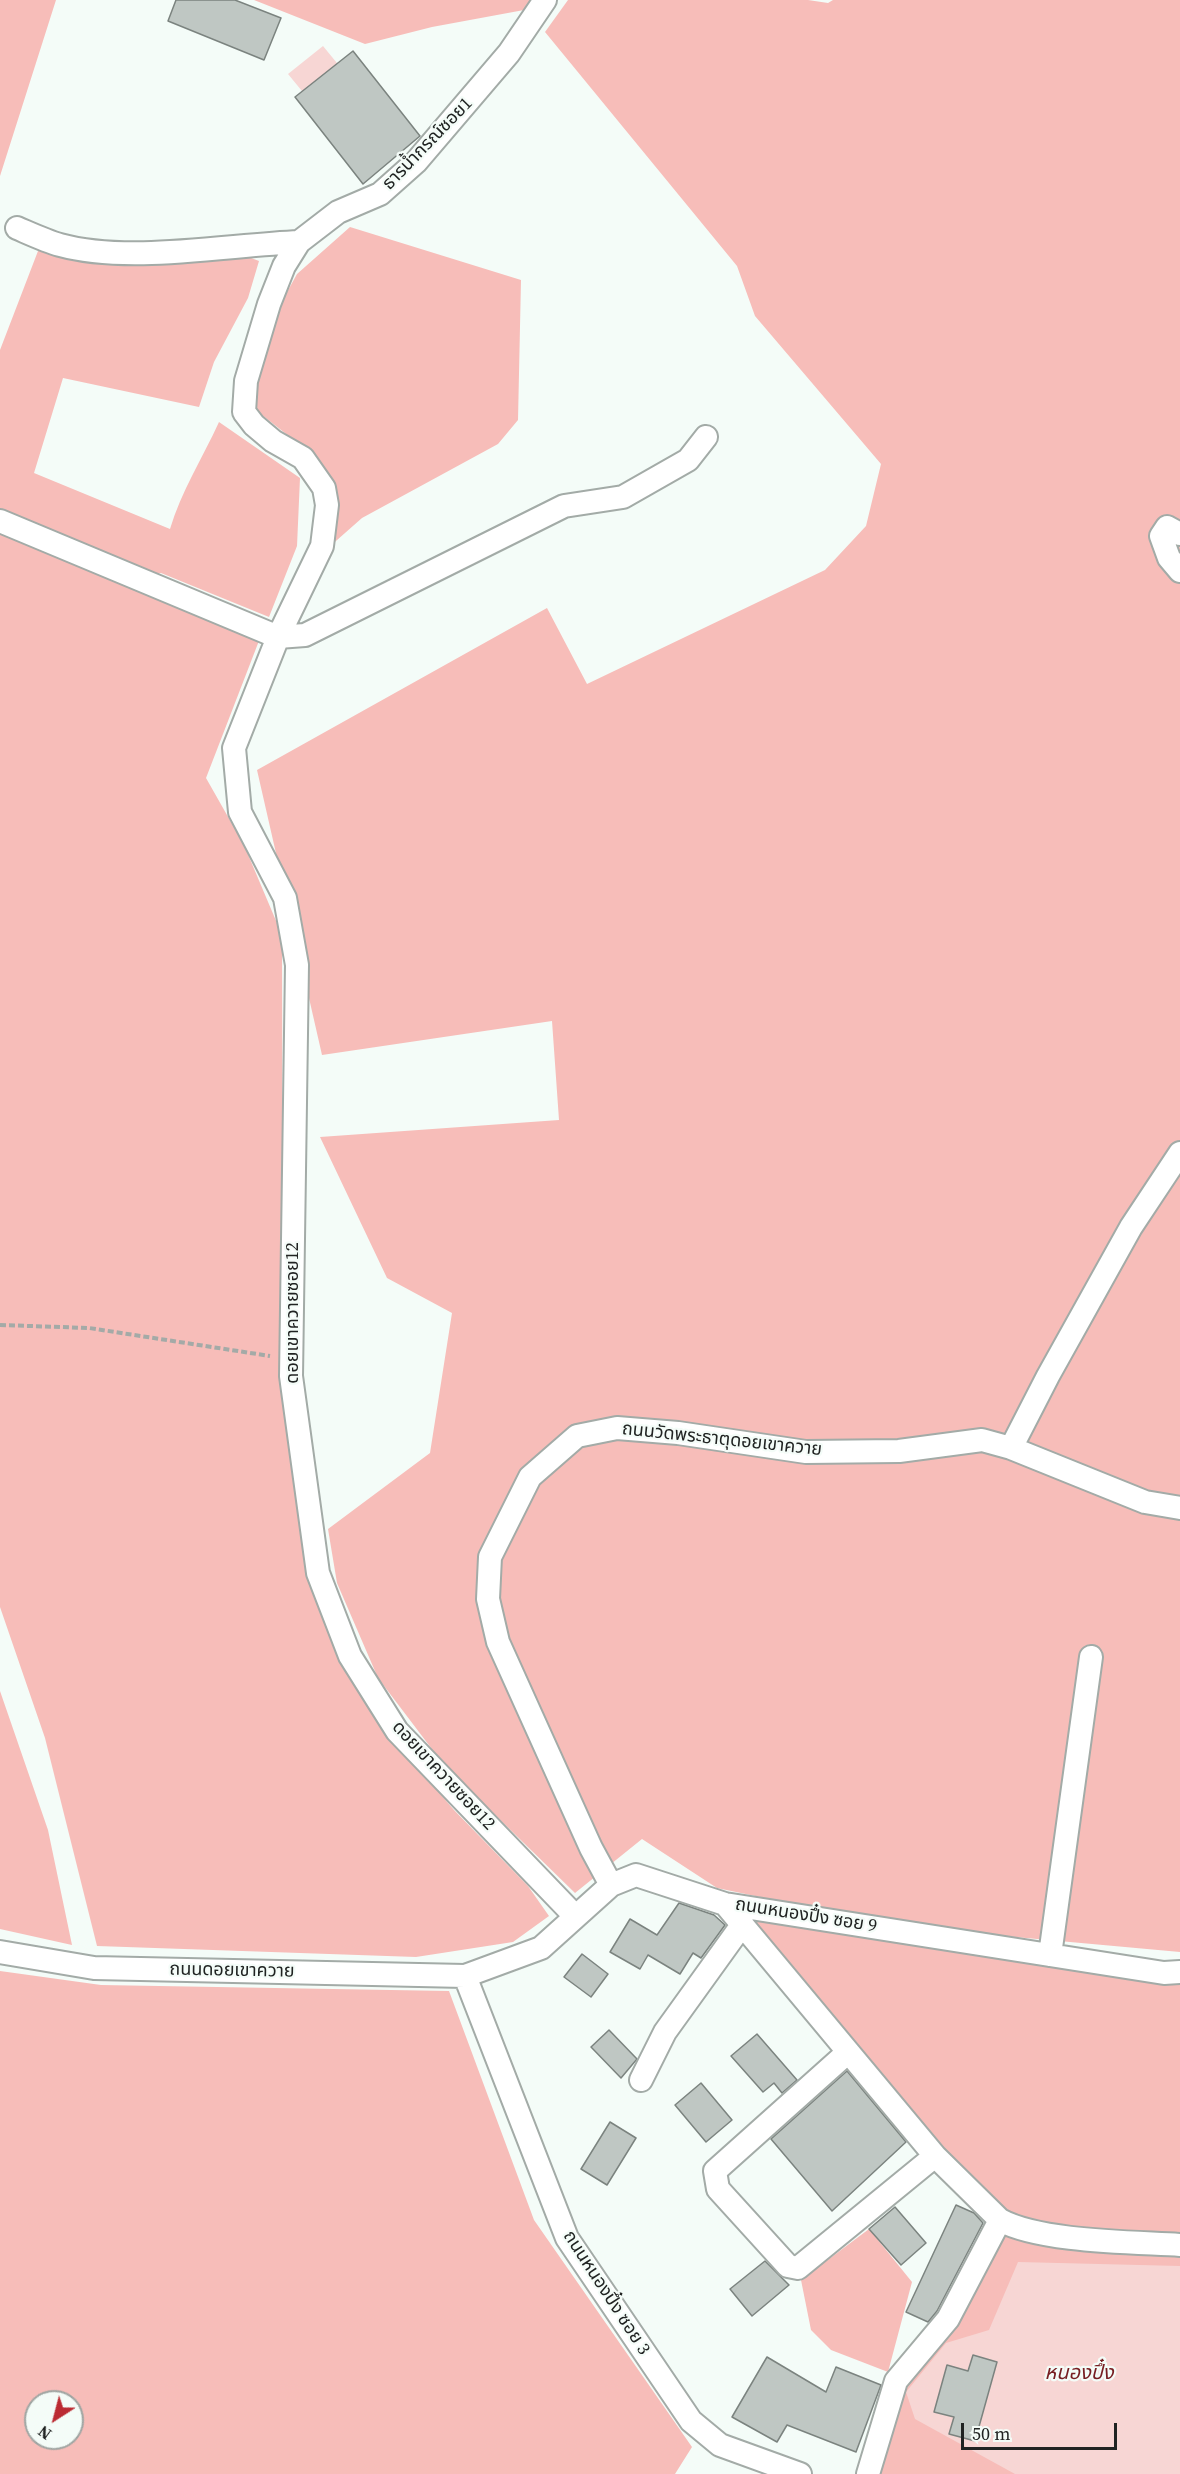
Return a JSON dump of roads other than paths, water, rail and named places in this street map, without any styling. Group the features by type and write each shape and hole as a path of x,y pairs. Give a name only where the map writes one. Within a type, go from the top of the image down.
{"street":[{"name":"ธารน้ำกรณ์ซอย1","path":"278,637 322,546 327,505 324,488 303,458 273,441 254,425 244,412 246,381 269,304 284,266 299,242 338,212 380,194 416,162 509,54 544,0"},
{"path":"17,228 61,245 108,251 158,252 299,242"},
{"path":"0,521 278,637 305,634 350,614 442,564 564,506 623,497 688,460 706,437"},
{"path":"1180,534 1167,527 1161,536 1169,558 1180,571"},
{"name":"ดอยเขาควายซอย12","path":"278,637 234,748 240,812 285,898 297,965 291,1360 318,1573 350,1656 397,1731 575,1916"},
{"path":"1011,1448 1048,1376 1131,1227 1180,1153"},
{"name":"ถนนวัดพระธาตุดอยเขาควาย","path":"610,1885 498,1642 488,1599 490,1557 530,1478 577,1436 617,1428 678,1433 806,1452 899,1450 982,1440 1011,1448 1124,1495 1168,1508 1180,1508"},
{"path":"1050,1955 1090,1658"},
{"name":"ถนนหนองปึ๋ง ซอย 9","path":"465,1976 541,1948 610,1885 636,1875 724,1904 1050,1955 1164,1972 1180,1972"},
{"path":"724,1904 935,2156 1000,2220 1011,2226 1084,2239 1180,2245"},
{"path":"641,2080 665,2032 742,1925"},
{"name":"ถนนดอยเขาควาย","path":"0,1952 94,1968 465,1976"},
{"name":"ถนนหนองปึ๋ง ซอย 3","path":"465,1976 567,2238 691,2421 720,2445 800,2474"},
{"path":"847,2053 715,2171 718,2189 788,2266 798,2268 935,2156"},
{"path":"868,2474 896,2381 948,2319 1000,2220"}],"water":[{"path":"323,46 401,141 366,169 288,74"},
{"name":"หนองปึ๋ง","path":"1018,2262 1180,2266 1180,2474 1015,2474 915,2419 906,2392 946,2343 989,2330"}]}
